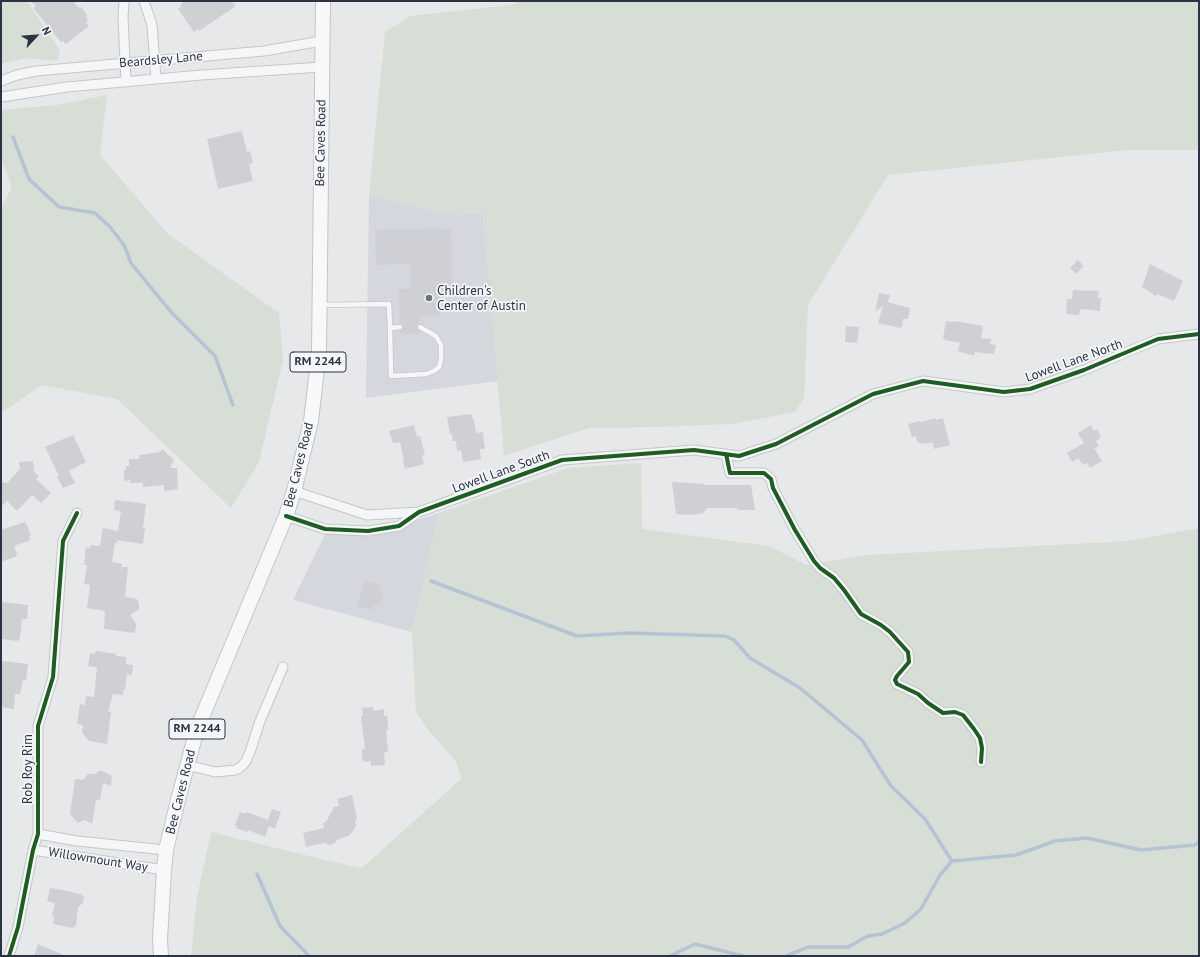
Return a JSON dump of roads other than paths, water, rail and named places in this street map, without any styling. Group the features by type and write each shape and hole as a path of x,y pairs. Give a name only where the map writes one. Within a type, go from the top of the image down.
{"main road":[{"name":"Bee Caves Road","path":"161,956 160,939 166,850 197,729 286,516 294,491 311,420 320,352 323,1"}],"street":[{"path":"124,1 124,64 126,82"},
{"path":"144,1 152,25 156,79"},
{"name":"Beardsley Lane","path":"1,81 17,75 36,71 264,51 322,41"},
{"name":"Beardsley Lane","path":"1,97 67,87 209,74 322,67"},
{"name":"Lowell Lane North","path":"776,444 873,394 923,382 1004,392 1030,389 1084,370 1158,339 1199,334"},
{"name":"Lowell Lane South","path":"286,516 324,529 368,531 399,526 419,512 562,460 694,450 739,456 776,444"},
{"path":"726,454 730,473 764,473 770,480 788,518 814,561 820,568 834,578 861,614 886,629 908,652 909,662 897,676 895,680 897,684 918,694 928,703 944,713 955,712 963,715 980,738 982,748 981,762"},
{"name":"Lowell Lane South","path":"294,491 367,515 419,512"},
{"name":"Rob Roy Rim","path":"9,956 18,926 33,850 38,834 38,726 53,677 63,541 77,513"},
{"path":"187,765 215,772 236,770 242,766 250,752 260,721 283,667"},
{"name":"Willowmount Way","path":"38,834 77,841 166,850"},
{"name":"Willowmount Way","path":"33,850 164,870"}],"lane":[{"path":"320,305 389,304 391,376 426,374 439,367 441,359 441,345 436,336 420,327"},
{"path":"390,328 400,327"}],"waterway":[{"path":"13,137 29,179 59,207 95,213 110,227 124,245 131,263 171,312 215,356 233,405"},
{"path":"431,581 577,636 629,633 725,636 734,640 750,658 800,688 862,740 891,786 925,819 952,861 1016,855 1055,841 1087,838 1141,850 1195,845 1199,842"},
{"path":"786,956 808,947 848,947 868,936 882,934 905,923 921,909 940,875 952,861"},
{"path":"257,874 280,926 309,956"},
{"path":"670,956 695,944 743,956"}],"place":[{"name":"Children's Center of Austin","path":"429,298"}]}
